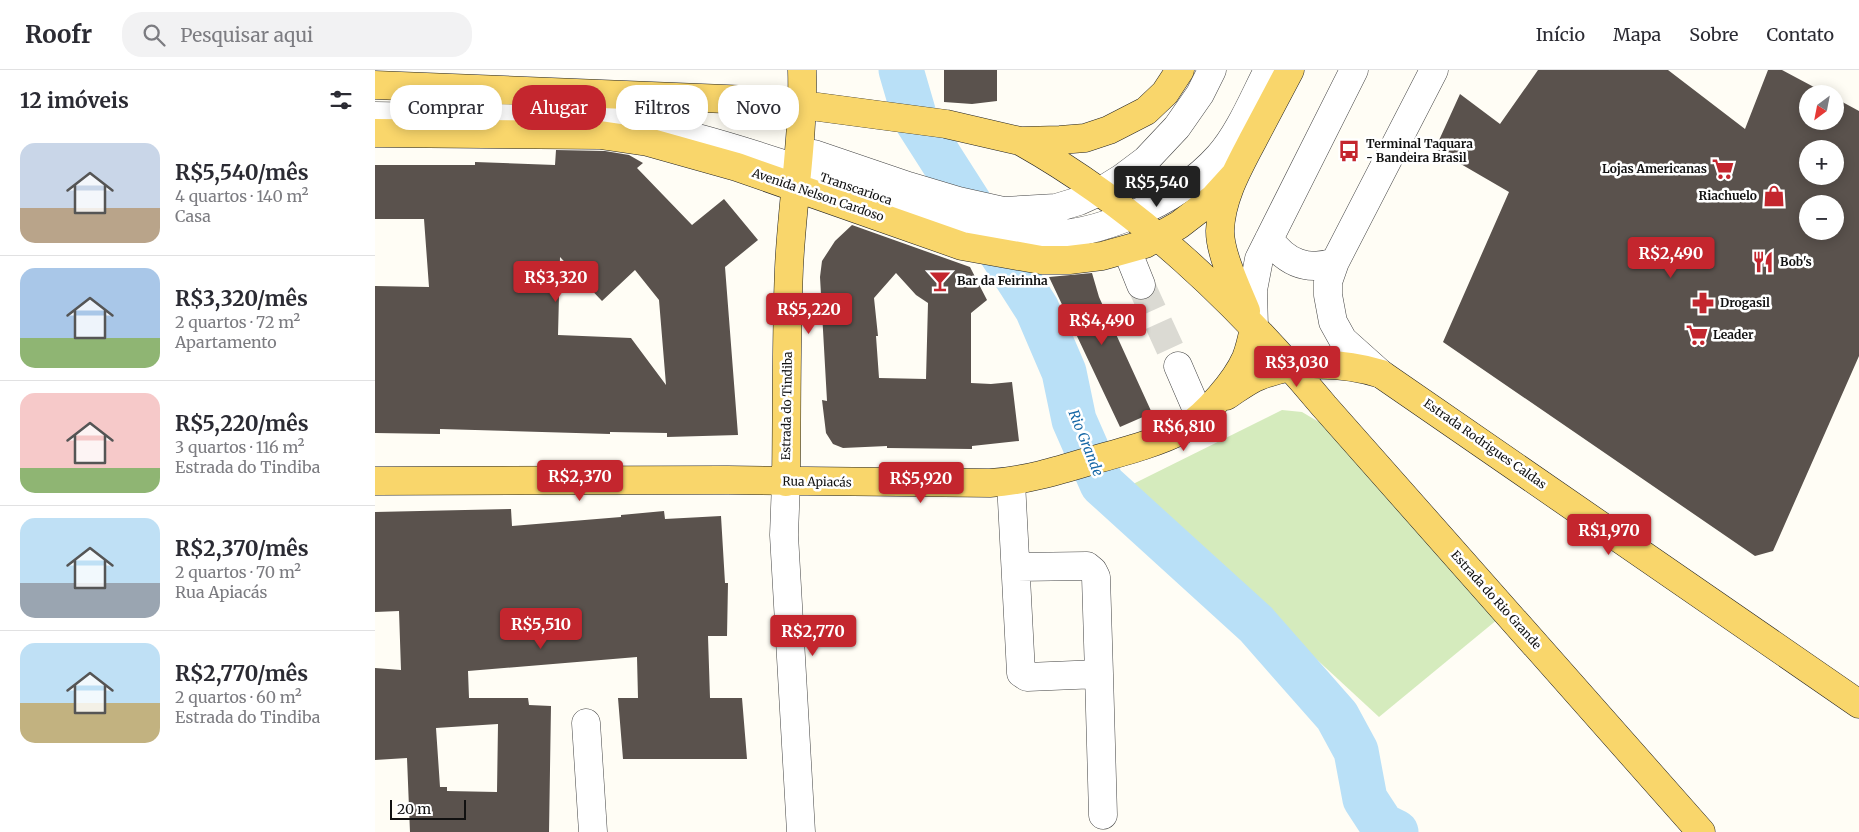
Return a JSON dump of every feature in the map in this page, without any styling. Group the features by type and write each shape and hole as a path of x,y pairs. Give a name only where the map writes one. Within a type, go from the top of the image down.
{"main road":[{"name":"Estrada do Tindiba","path":"786,482 789,266 803,105 802,70"},
{"path":"1020,141 1085,138 1125,123 1146,111 1165,93 1180,70"},
{"path":"1254,328 1232,279 1222,243 1220,232 1223,207 1234,176 1290,70"},
{"path":"375,85 751,100 946,124 1020,141 1057,161 1132,215 1201,274 1292,368"},
{"name":"Avenida Nelson Cardoso","path":"375,133 599,135 648,142 718,160 798,169 962,246 1041,260 1069,260 1102,256 1145,244 1179,225 1214,198 1234,176"},
{"name":"Rua Apiacás","path":"375,481 990,484 1011,482 1123,452 1183,429 1207,410 1242,367 1250,348 1254,328"},
{"name":"Estrada Rodrigues Caldas","path":"1207,410 1258,376 1292,368 1316,365 1343,365 1381,374 1859,704"},
{"name":"Estrada do Rio Grande","path":"1292,368 1701,832"}],"street":[{"name":"Transcarioca","path":"1003,221 1079,202 1122,178 1146,160 1163,143 1200,94 1212,70"},
{"name":"Transcarioca","path":"375,116 635,122 741,150 798,169 1003,221 1031,235 1056,235 1087,229 1132,215 1163,201 1201,176 1222,153 1245,116 1267,70"},
{"path":"1254,328 1253,290 1259,259 1354,70"},
{"path":"1381,374 1343,340 1333,322 1328,295 1328,282 1335,262 1435,70"},
{"name":"Transcarioca","path":"375,98 634,104 744,132 798,169"},
{"path":"1269,239 1275,247 1295,262 1308,266 1322,266 1335,262"},
{"path":"1127,250 1141,285"},
{"path":"1178,366 1207,410"},
{"name":"Estrada do Tindiba","path":"786,482 784,535 801,832"},
{"path":"1011,482 1017,567 1021,673 1027,677 1099,674"},
{"path":"1017,567 1087,566 1096,576 1103,815"},
{"path":"586,722 593,832"}],"green space":[{"path":"1282,410 1302,412 1324,425 1498,619 1379,717 1129,486"}],"building":[{"path":"944,70 997,70 997,101 972,104 944,102"},
{"path":"1538,70 1668,70 1745,129 1768,70 1782,70 1810,85 1799,85 1799,130 1844,130 1844,103 1859,111 1859,356 1773,551 1755,556 1443,342 1509,192 1435,149 1460,94 1500,124"},
{"path":"556,150 605,151 629,155 643,163 637,168 692,225 724,199 758,240 725,267 738,435 667,437 667,433 610,432 610,434 440,429 440,434 375,433 375,286 429,287 424,219 375,219 375,165 475,165 475,162 555,165","holes":["560,257 602,301 635,270 659,300 666,385 631,338 558,335"]},
{"path":"852,225 970,267 987,300 971,313 971,383 1012,382 1019,441 972,446 972,449 887,448 887,446 843,448 833,444 826,433 822,400 827,401 820,277 822,261 835,241","holes":["896,273 916,295 928,303 926,379 879,378 876,336 878,336 874,298"]},
{"path":"1092,273 1099,297 1152,413 1120,427 1049,277"},
{"path":"511,509 512,526 621,517 621,515 664,511 665,519 721,516 725,583 728,583 727,636 708,636 710,698 742,698 747,759 623,759 618,698 638,698 637,657 468,671 469,698 528,698 529,705 551,706 549,832 410,832 407,758 375,760 375,668 401,670 399,611 375,612 375,512","holes":["498,724 497,792 447,791 447,787 440,787 436,728"]}],"waterway":[{"name":"Rio Grande","path":"901,70 915,118 1037,309 1064,372 1074,420 1102,484 1256,624 1337,716 1356,751 1365,799 1382,825 1396,832"}],"tunnel":[{"path":"1141,285 1178,366"}],"place":[{"name":"Terminal Taquara - Bandeira Brasil","path":"1349,151"},
{"name":"Lojas Americanas","path":"1723,169"},
{"name":"Riachuelo","path":"1774,196"},
{"name":"Bob's","path":"1763,262"},
{"name":"Bar da Feirinha","path":"940,281"},
{"name":"Drogasil","path":"1703,303"},
{"name":"Leader","path":"1697,335"}]}
